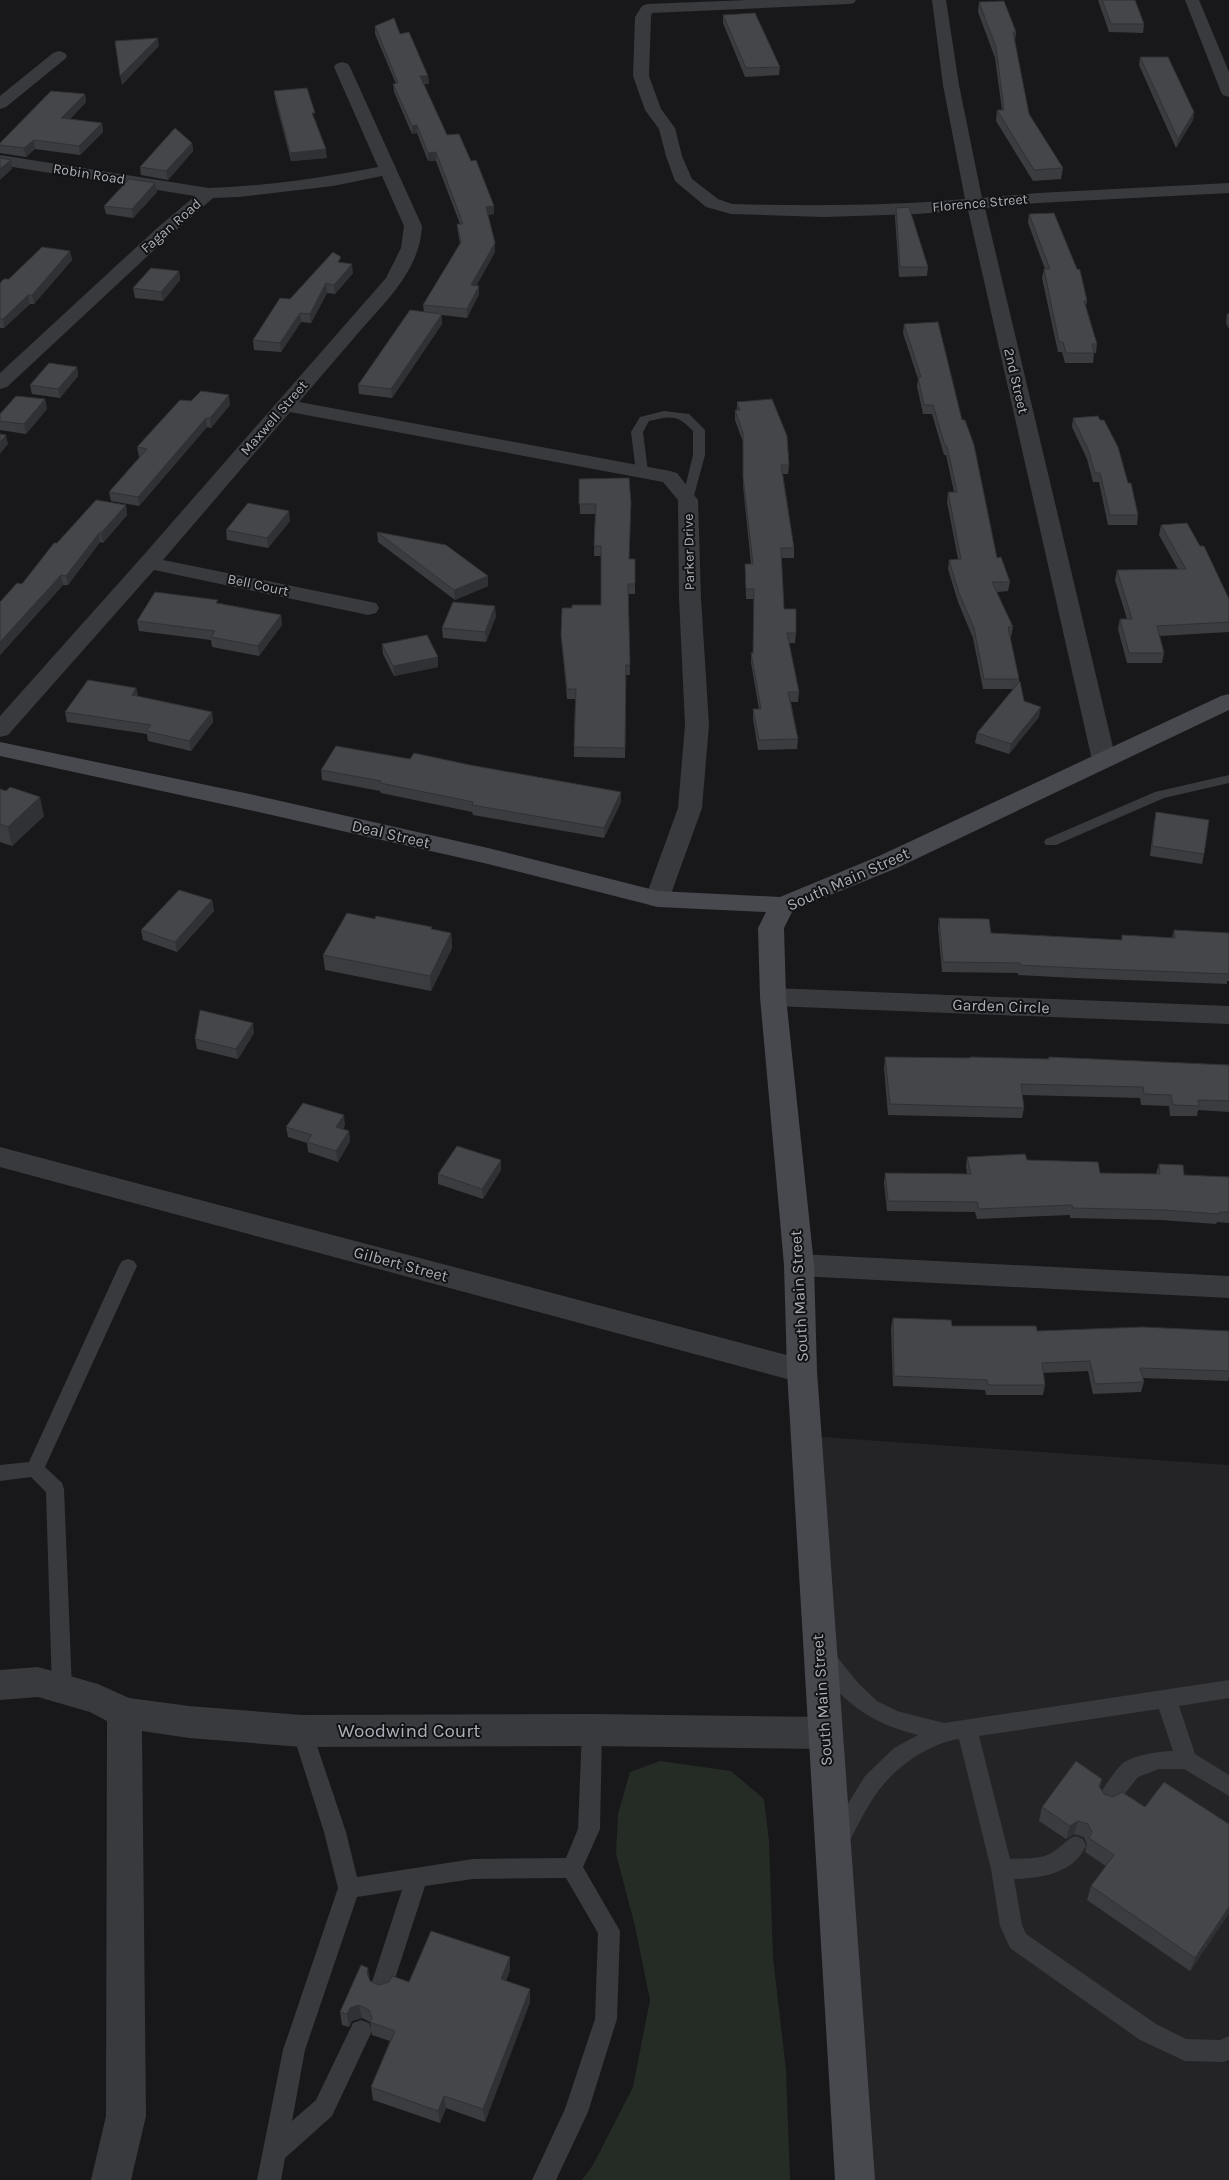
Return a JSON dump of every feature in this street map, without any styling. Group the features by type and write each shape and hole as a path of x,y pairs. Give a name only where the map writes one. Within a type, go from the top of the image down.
{"street":[{"name":"Florence Street","path":"849,0 647,9 643,17 641,76 653,110 667,128 674,156 684,181 712,203 731,209 824,212 917,209 1038,198 1229,188"},
{"name":"2nd Street","path":"939,0 951,85 975,204 1104,760"},
{"path":"1192,0 1229,92"},
{"path":"0,104 59,56"},
{"name":"Maxwell Street","path":"0,730 394,280 409,253 413,242 413,226 342,67"},
{"name":"Robin Road","path":"0,160 208,193"},
{"name":"Fagan Road","path":"0,384 162,233 208,193 238,192 333,181 389,170"},
{"name":"Parker Drive","path":"284,405 670,477 688,500 690,598 697,725 690,808 658,899"},
{"name":"Bell Court","path":"149,562 368,608"},
{"name":"South Main Street","path":"855,2180 824,1733 802,1372 800,1265 774,997 771,928 783,906 888,862 1229,701"},
{"name":"Deal Street","path":"0,749 254,803 478,854 658,899 783,906"},
{"name":"Garden Circle","path":"774,997 1229,1015"},
{"name":"Gilbert Street","path":"0,1157 802,1372"},
{"path":"800,1265 1229,1287"},
{"name":"Woodwind Court","path":"0,1685 38,1682 98,1699 124,1712 189,1722 302,1731 592,1730 824,1733"},
{"path":"111,2180 126,2116 124,1712"}],"lane":[{"path":"642,472 636,432 644,419 664,414 685,416 699,430 699,455 688,500"},
{"path":"1051,842 1160,795 1229,779"},
{"path":"35,1469 128,1266"},
{"path":"0,1473 35,1469"},
{"path":"35,1469 55,1489 62,1689"},
{"path":"819,1648 846,1685 871,1708 899,1720 944,1732"},
{"path":"832,1848 872,1782 901,1755 944,1732 1229,1689"},
{"path":"1166,1699 1187,1760"},
{"path":"966,1728 1002,1869 1011,1926 1018,1942 1148,2032 1186,2050 1222,2051 1229,2048"},
{"path":"572,1868 589,1829 592,1730"},
{"path":"269,2180 294,2050 349,1888 335,1832 302,1731"},
{"path":"1108,1799 1130,1770 1159,1760 1187,1760 1229,1786"},
{"path":"1002,1869 1050,1866 1069,1854 1075,1846"},
{"path":"349,1888 473,1869 572,1868"},
{"path":"544,2180 576,2112 606,2019 609,1931 572,1868"},
{"path":"382,1985 417,1878"},
{"path":"274,2152 324,2108 361,2031"}],"shaded area":[{"path":"807,1436 1229,1465 1229,2180 855,2180"},
{"path":"660,1761 731,1771 764,1799 769,1841 773,1957 786,2070 790,2180 582,2180 593,2165 633,2087 650,2000 635,1926 616,1854 618,1814 630,1772"}],"building":[{"path":"1102,0 1135,0 1144,24 1111,24"},
{"path":"1004,1 1016,32 1013,32 1029,114 1063,168 1034,170 997,110 1004,110 996,47 979,2"},
{"path":"755,13 780,67 746,68 723,15"},
{"path":"394,18 400,34 409,32 428,76 420,76 447,135 459,134 471,161 476,160 494,206 486,207 495,243 471,285 479,286 467,309 423,305 461,242 457,224 463,224 436,152 428,153 417,125 412,126 393,84 398,83 375,26"},
{"path":"158,38 120,76 115,41"},
{"path":"1140,57 1168,57 1194,112 1178,139"},
{"path":"307,88 315,113 312,113 326,149 290,153 274,91"},
{"path":"51,91 85,94 61,118 102,123 79,146 34,140 24,148 0,145 0,143"},
{"path":"175,128 192,143 166,171 140,167"},
{"path":"0,158 11,160 0,169"},
{"path":"129,179 155,183 132,209 104,206"},
{"path":"909,207 928,267 900,267 896,208"},
{"path":"1054,213 1077,269 1080,270 1087,301 1084,301 1097,344 1092,344 1094,353 1066,353 1063,342 1059,342 1044,269 1050,269 1029,214"},
{"path":"42,247 70,251 32,295 28,295 3,319 0,319 0,283 4,279 9,279"},
{"path":"333,252 341,257 338,262 352,264 334,285 326,283 310,314 300,313 280,343 253,340 280,298 290,299"},
{"path":"151,268 179,271 161,292 133,288"},
{"path":"410,310 442,314 391,389 358,385"},
{"path":"938,322 962,420 965,420 974,445 997,558 1001,557 1010,582 992,582 1013,627 1008,627 1019,679 984,679 974,628 959,593 949,560 961,559 948,492 957,492 947,446 945,446 933,405 924,405 918,377 921,377 904,324"},
{"path":"49,363 77,367 58,389 30,385"},
{"path":"201,391 229,395 210,418 206,418 138,497 109,492 147,449 137,447 180,400 191,401"},
{"path":"16,396 45,399 24,424 0,421 0,414"},
{"path":"772,399 787,436 789,465 781,465 794,548 781,548 784,609 796,609 796,633 787,633 799,692 788,692 798,739 759,740 753,709 761,709 751,653 753,653 754,589 746,589 745,564 753,564 743,477 743,433 735,410 740,410 737,402"},
{"path":"1098,416 1100,420 1104,420 1118,447 1128,483 1131,483 1138,515 1110,515 1100,473 1095,473 1088,449 1073,418"},
{"path":"0,434 6,435 0,443"},
{"path":"629,478 631,503 629,559 635,559 635,584 628,584 630,665 626,665 625,748 574,747 576,689 567,689 561,635 562,608 572,608 572,605 601,605 601,546 594,546 596,504 579,504 579,479"},
{"path":"96,500 126,505 99,533 66,576 61,575 0,642 0,602 17,583 22,584 54,543 57,543"},
{"path":"248,503 289,511 267,538 226,530"},
{"path":"1187,523 1200,546 1204,546 1229,599 1229,622 1157,626 1164,653 1129,653 1120,619 1132,619 1117,570 1186,569 1161,525"},
{"path":"377,532 446,545 488,576 454,590"},
{"path":"155,592 218,600 216,603 281,615 258,646 211,637 215,631 137,621"},
{"path":"453,602 495,606 485,632 442,628"},
{"path":"427,635 438,657 393,666 382,644"},
{"path":"88,680 136,688 132,695 212,712 189,741 146,731 151,725 65,712"},
{"path":"1020,681 1024,701 1041,707 1011,744 977,733"},
{"path":"336,746 410,759 414,753 621,792 604,828 472,805 473,802 380,783 381,781 321,770"},
{"path":"10,787 40,797 8,827 0,824 0,789 6,791"},
{"path":"1156,812 1209,820 1204,854 1152,846"},
{"path":"179,890 212,900 175,942 141,930"},
{"path":"347,913 375,919 376,916 432,927 431,929 451,933 430,976 323,955"},
{"path":"939,918 989,919 991,933 1122,940 1122,935 1175,938 1174,930 1229,933 1229,974 1076,968 1020,965 1020,963 943,962"},
{"path":"200,1010 253,1023 236,1049 195,1039"},
{"path":"885,1057 1049,1059 1049,1057 1229,1065 1229,1101 1198,1100 1199,1106 1173,1105 1171,1095 1144,1094 1143,1087 1021,1084 1024,1108 890,1104"},
{"path":"303,1103 344,1115 336,1127 349,1131 336,1151 307,1142 312,1135 286,1127"},
{"path":"457,1146 501,1160 482,1189 438,1174"},
{"path":"1025,1154 1027,1160 1098,1162 1100,1173 1160,1174 1159,1164 1183,1165 1184,1175 1229,1177 1229,1212 1219,1212 1219,1214 1164,1210 1073,1208 1072,1205 979,1209 977,1202 888,1201 885,1173 971,1174 967,1157"},
{"path":"893,1318 951,1320 952,1326 1036,1326 1037,1331 1143,1327 1229,1331 1229,1371 1140,1368 1144,1382 1095,1384 1090,1361 1042,1363 1045,1385 988,1385 987,1380 894,1376"},
{"path":"1076,1761 1102,1779 1099,1786 1104,1794 1113,1797 1122,1792 1145,1807 1164,1782 1229,1824 1229,1907 1195,1958 1091,1886 1114,1855 1089,1838 1092,1832 1088,1824 1078,1821 1070,1826 1042,1807"},
{"path":"431,1931 510,1957 501,1979 530,1989 483,2109 444,2096 438,2111 371,2087 395,2031 370,2022 372,2018 369,2010 359,2005 350,2008 347,2014 340,2012 361,1965 368,1968 367,1973 370,1981 379,1985 389,1982 392,1976 409,1982"}]}
